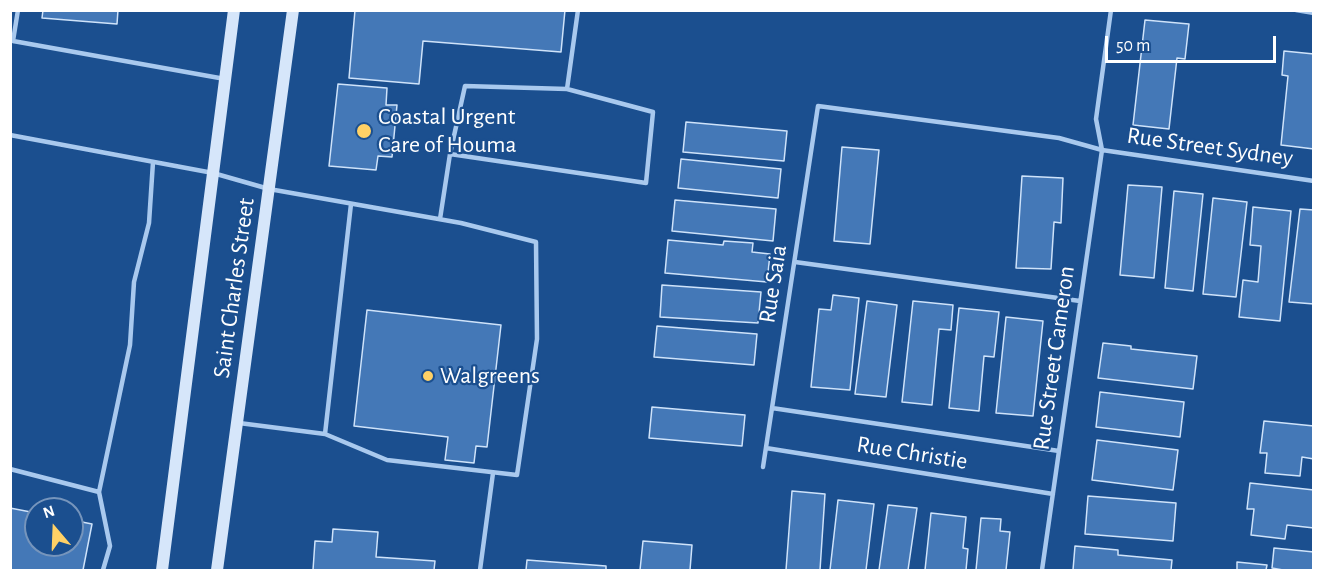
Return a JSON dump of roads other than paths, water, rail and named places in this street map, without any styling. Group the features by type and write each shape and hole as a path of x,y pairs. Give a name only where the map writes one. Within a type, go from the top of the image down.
{"street":[{"name":"Saint Charles Street","path":"162,570 234,10"},
{"name":"Saint Charles Street","path":"217,570 293,10"}],"lane":[{"path":"18,10 13,41 226,79"},
{"path":"567,89 578,10"},
{"name":"Rue Street Cameron","path":"1042,570 1102,150 1096,119 1111,10"},
{"path":"1296,10 1314,13"},
{"path":"440,219 450,154 465,86 567,89 653,112 646,183 450,154"},
{"name":"Rue Street Sydney","path":"818,106 1059,138 1102,150 1314,180"},
{"name":"Rue Saia","path":"764,467 818,106"},
{"path":"10,135 213,173 269,189 440,219 536,242 537,339 517,476 387,460 324,434 237,422"},
{"path":"103,570 110,546 99,492 129,345 134,282 149,223 153,162"},
{"path":"324,434 351,204"},
{"path":"795,262 1080,301"},
{"name":"Rue Christie","path":"772,408 1059,451"},
{"name":"Rue Christie","path":"766,448 1053,494"},
{"path":"10,469 99,492"},
{"path":"480,570 493,472"}],"place":[{"name":"Coastal Urgent Care of Houma","path":"364,131"},
{"name":"Walgreens","path":"428,376"}]}
